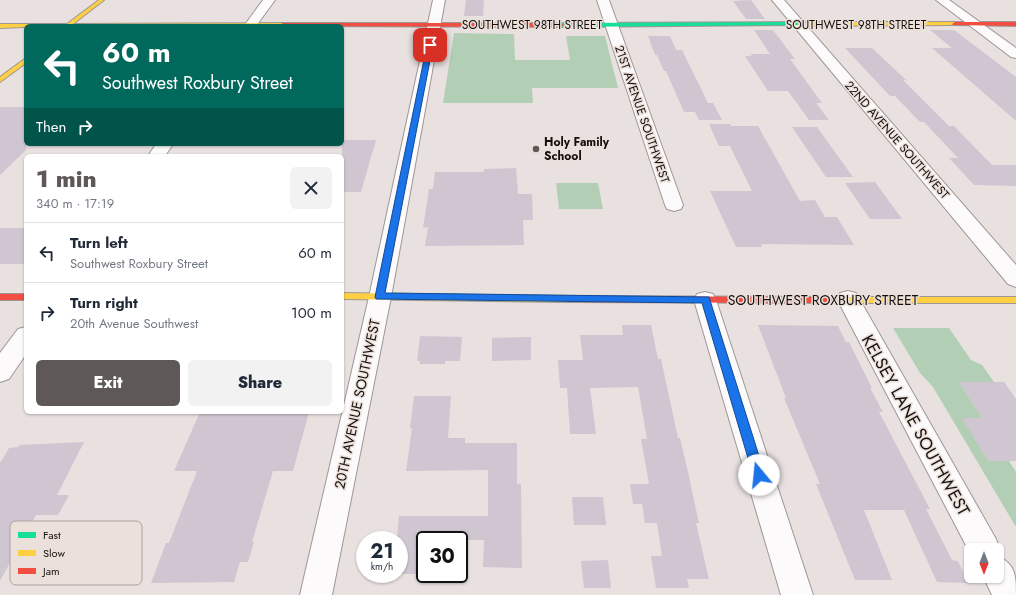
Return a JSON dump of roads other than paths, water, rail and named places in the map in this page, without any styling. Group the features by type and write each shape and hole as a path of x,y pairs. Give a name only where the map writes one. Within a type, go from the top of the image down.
{"street":[{"path":"71,24 102,0"},
{"path":"251,24 269,0"},
{"name":"20TH AVENUE SOUTHWEST","path":"316,595 380,297 439,0"},
{"name":"21ST AVENUE SOUTHWEST","path":"603,0 610,25 674,205"},
{"name":"22ND AVENUE SOUTHWEST","path":"778,0 1016,295"},
{"path":"942,0 1016,54"},
{"name":"SOUTHWEST 98TH STREET","path":"344,25 1016,24"},
{"name":"SOUTHWEST 98TH STREET","path":"0,26 24,26"},
{"path":"0,80 24,62"},
{"name":"SOUTHWEST ROXBURY STREET","path":"344,296 705,300 848,299 1016,295"},
{"path":"0,297 24,297"},
{"name":"KELSEY LANE SOUTHWEST","path":"848,299 981,543"},
{"path":"705,300 797,595"},
{"path":"0,372 24,339"},
{"path":"1003,583 1009,595"}],"place":[{"name":"Holy Family School","path":"536,149"}]}
